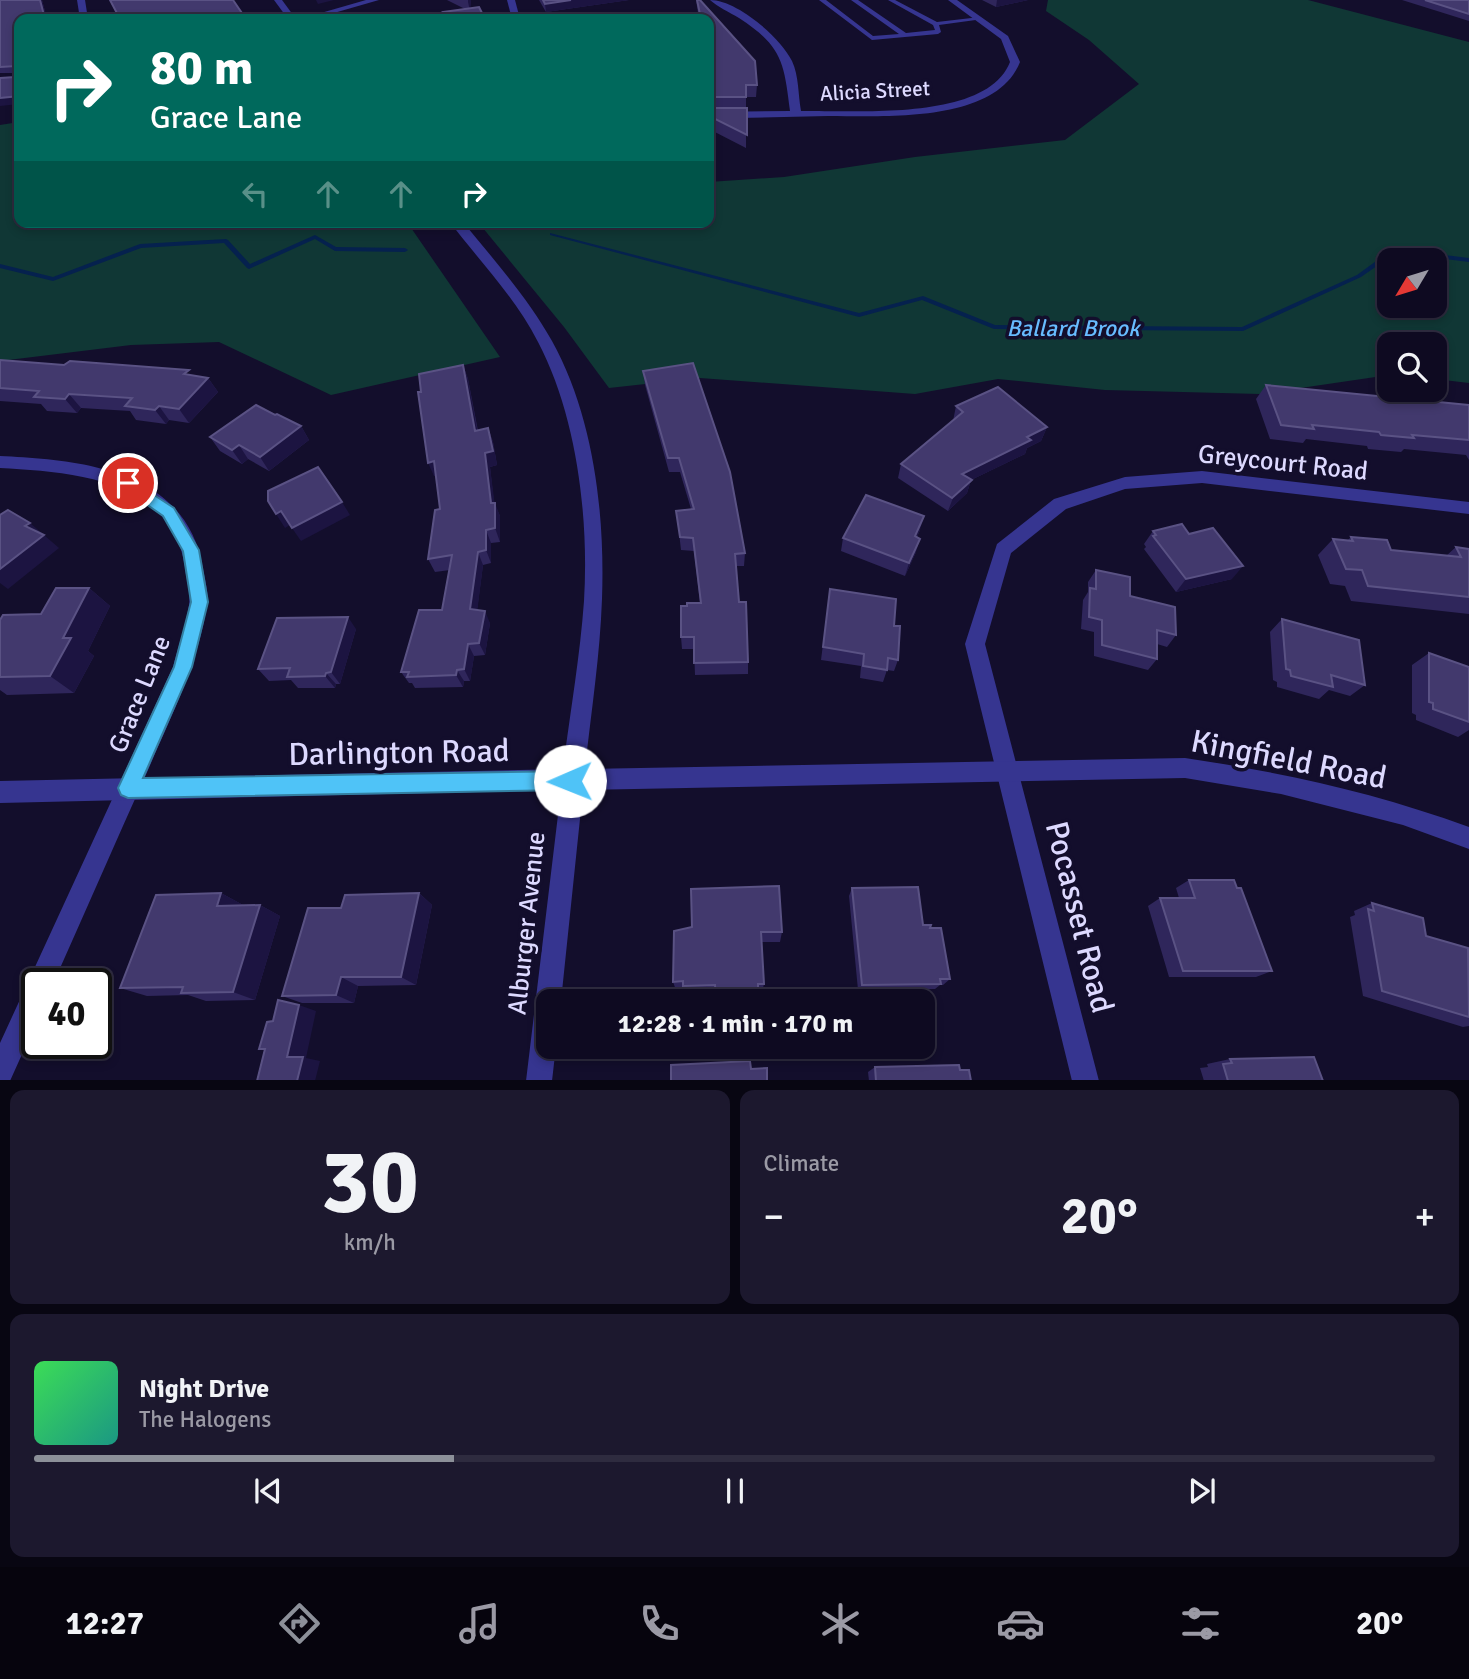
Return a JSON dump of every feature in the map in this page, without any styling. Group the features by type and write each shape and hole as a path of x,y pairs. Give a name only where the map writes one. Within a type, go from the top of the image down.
{"street":[{"path":"322,14 375,0"},
{"path":"713,0 752,23 771,39 787,61 796,114 714,114"},
{"name":"Alicia Street","path":"796,114 922,112 964,102 996,88 1010,75 1015,62 1005,38 952,0"},
{"name":"Alburger Avenue","path":"461,228 503,281 545,343 569,401 585,459 592,522 593,600 570,781 539,1080"},
{"name":"Grace Lane","path":"0,462 57,465 94,471 128,483 169,512 191,550 199,602 183,667 47,968"},
{"name":"Greycourt Road","path":"1009,770 975,644 1003,549 1060,504 1125,483 1202,477 1469,508"},
{"name":"Kingfield Road","path":"1009,770 1185,768 1281,783 1403,814 1469,838"},
{"name":"Darlington Road","path":"0,792 1009,770"},
{"name":"Pocasset Road","path":"1009,770 1086,1080"},
{"path":"0,1073 21,1026"}],"lane":[{"path":"822,0 872,37 938,32 936,24"},
{"path":"854,0 905,35"},
{"path":"891,0 936,24 980,19"}],"green space":[{"path":"1048,0 1308,0 1469,42 1469,383 1447,380 1447,332 1377,332 1377,377 1260,394 1105,390 998,379 915,394 700,378 609,388 564,327 483,228 714,228 714,182 784,177 915,157 1065,140 1139,84 1089,40 1046,11"},
{"path":"14,123 14,228 411,228 500,357 331,395 219,342 131,345 0,361 0,125"}],"building":[{"path":"0,0 40,0 44,14 14,14 14,66 0,67"},
{"path":"110,0 233,0 243,14 117,14"},
{"path":"543,0 571,0 545,4"},
{"path":"697,0 713,14 700,14"},
{"path":"1425,0 1469,0 1469,14"},
{"path":"479,7 482,14 444,14 443,12"},
{"path":"714,16 755,61 757,85 746,85 746,97 714,97"},
{"path":"14,77 14,97 0,98 0,78"},
{"path":"714,108 747,108 747,135 714,118"},
{"path":"0,360 64,365 70,361 189,370 184,374 208,378 179,409 159,406 155,410 125,406 132,398 69,394 65,399 34,397 39,391 0,388"},
{"path":"693,363 730,472 745,553 735,554 739,602 746,602 748,662 694,663 694,637 681,637 681,606 701,603 693,538 680,537 676,511 694,509 679,458 668,458 643,371"},
{"path":"463,365 475,431 488,428 493,451 485,453 491,503 495,503 495,528 486,530 486,550 478,552 470,609 485,611 479,643 468,644 464,669 457,670 456,675 407,677 409,672 401,672 419,610 442,610 452,555 428,559 435,510 440,509 434,461 428,463 418,392 421,392 419,374"},
{"path":"1266,385 1377,396 1377,402 1469,405 1469,440 1381,435 1379,432 1312,425 1314,429 1281,425"},
{"path":"998,387 1047,427 1027,437 1031,440 962,474 972,480 952,498 901,464 963,412 956,406"},
{"path":"256,405 301,426 260,457 239,445 232,450 210,437"},
{"path":"318,467 342,502 292,528 281,511 276,514 268,501 268,491"},
{"path":"866,495 924,516 915,536 920,539 909,563 843,538"},
{"path":"8,510 30,523 25,526 44,535 0,569 0,515"},
{"path":"1182,524 1189,534 1213,528 1243,566 1186,579 1153,536 1156,535 1153,531"},
{"path":"1351,537 1387,540 1391,550 1461,557 1456,547 1469,549 1469,597 1368,586 1362,570 1346,569 1333,539 1353,541"},
{"path":"1096,570 1130,577 1130,596 1175,607 1176,635 1157,630 1157,659 1102,645 1102,620 1089,617 1090,588 1096,589"},
{"path":"56,588 89,588 63,638 71,638 50,676 0,677 0,620 3,615 41,614"},
{"path":"830,589 896,599 894,626 900,626 898,660 888,658 887,670 863,666 864,654 823,647"},
{"path":"348,617 331,672 325,676 287,677 290,668 258,669 277,618"},
{"path":"1282,619 1359,640 1365,685 1331,675 1333,687 1291,676 1290,670 1286,669"},
{"path":"1429,653 1469,667 1469,722 1433,709 1433,703 1429,702"},
{"path":"1189,880 1234,880 1237,888 1241,888 1272,971 1183,971 1160,898 1195,898"},
{"path":"779,886 782,932 761,932 764,984 758,984 758,989 715,989 715,985 683,986 683,981 673,982 674,931 692,927 691,889"},
{"path":"918,887 923,925 941,928 950,979 940,979 941,984 862,985 852,888"},
{"path":"221,893 217,906 260,905 233,992 181,993 183,987 120,988 156,895"},
{"path":"419,893 401,977 341,977 336,995 282,996 308,908 341,908 345,895"},
{"path":"1372,903 1423,918 1426,936 1468,948 1469,1017 1382,991 1368,909 1374,911"},
{"path":"278,1000 299,1005 287,1057 303,1057 297,1080 257,1080 265,1049 259,1049 267,1022 273,1021"},
{"path":"1314,1057 1323,1080 1228,1080 1223,1064 1232,1063 1230,1059"},
{"path":"750,1061 751,1069 767,1068 767,1080 671,1080 671,1065"},
{"path":"959,1065 960,1070 969,1070 971,1080 876,1080 875,1067"}],"waterway":[{"name":"Ballard Brook","path":"552,234 859,315 923,298 994,327 1243,329 1359,276 1385,257 1437,256 1469,260"},
{"name":"Ballard Brook","path":"0,266 53,279 140,246 226,241 249,267 315,237 335,249 405,250"}],"route":[{"path":"128,483 169,512 191,550 199,602 183,667 128,788 570,781"}]}
